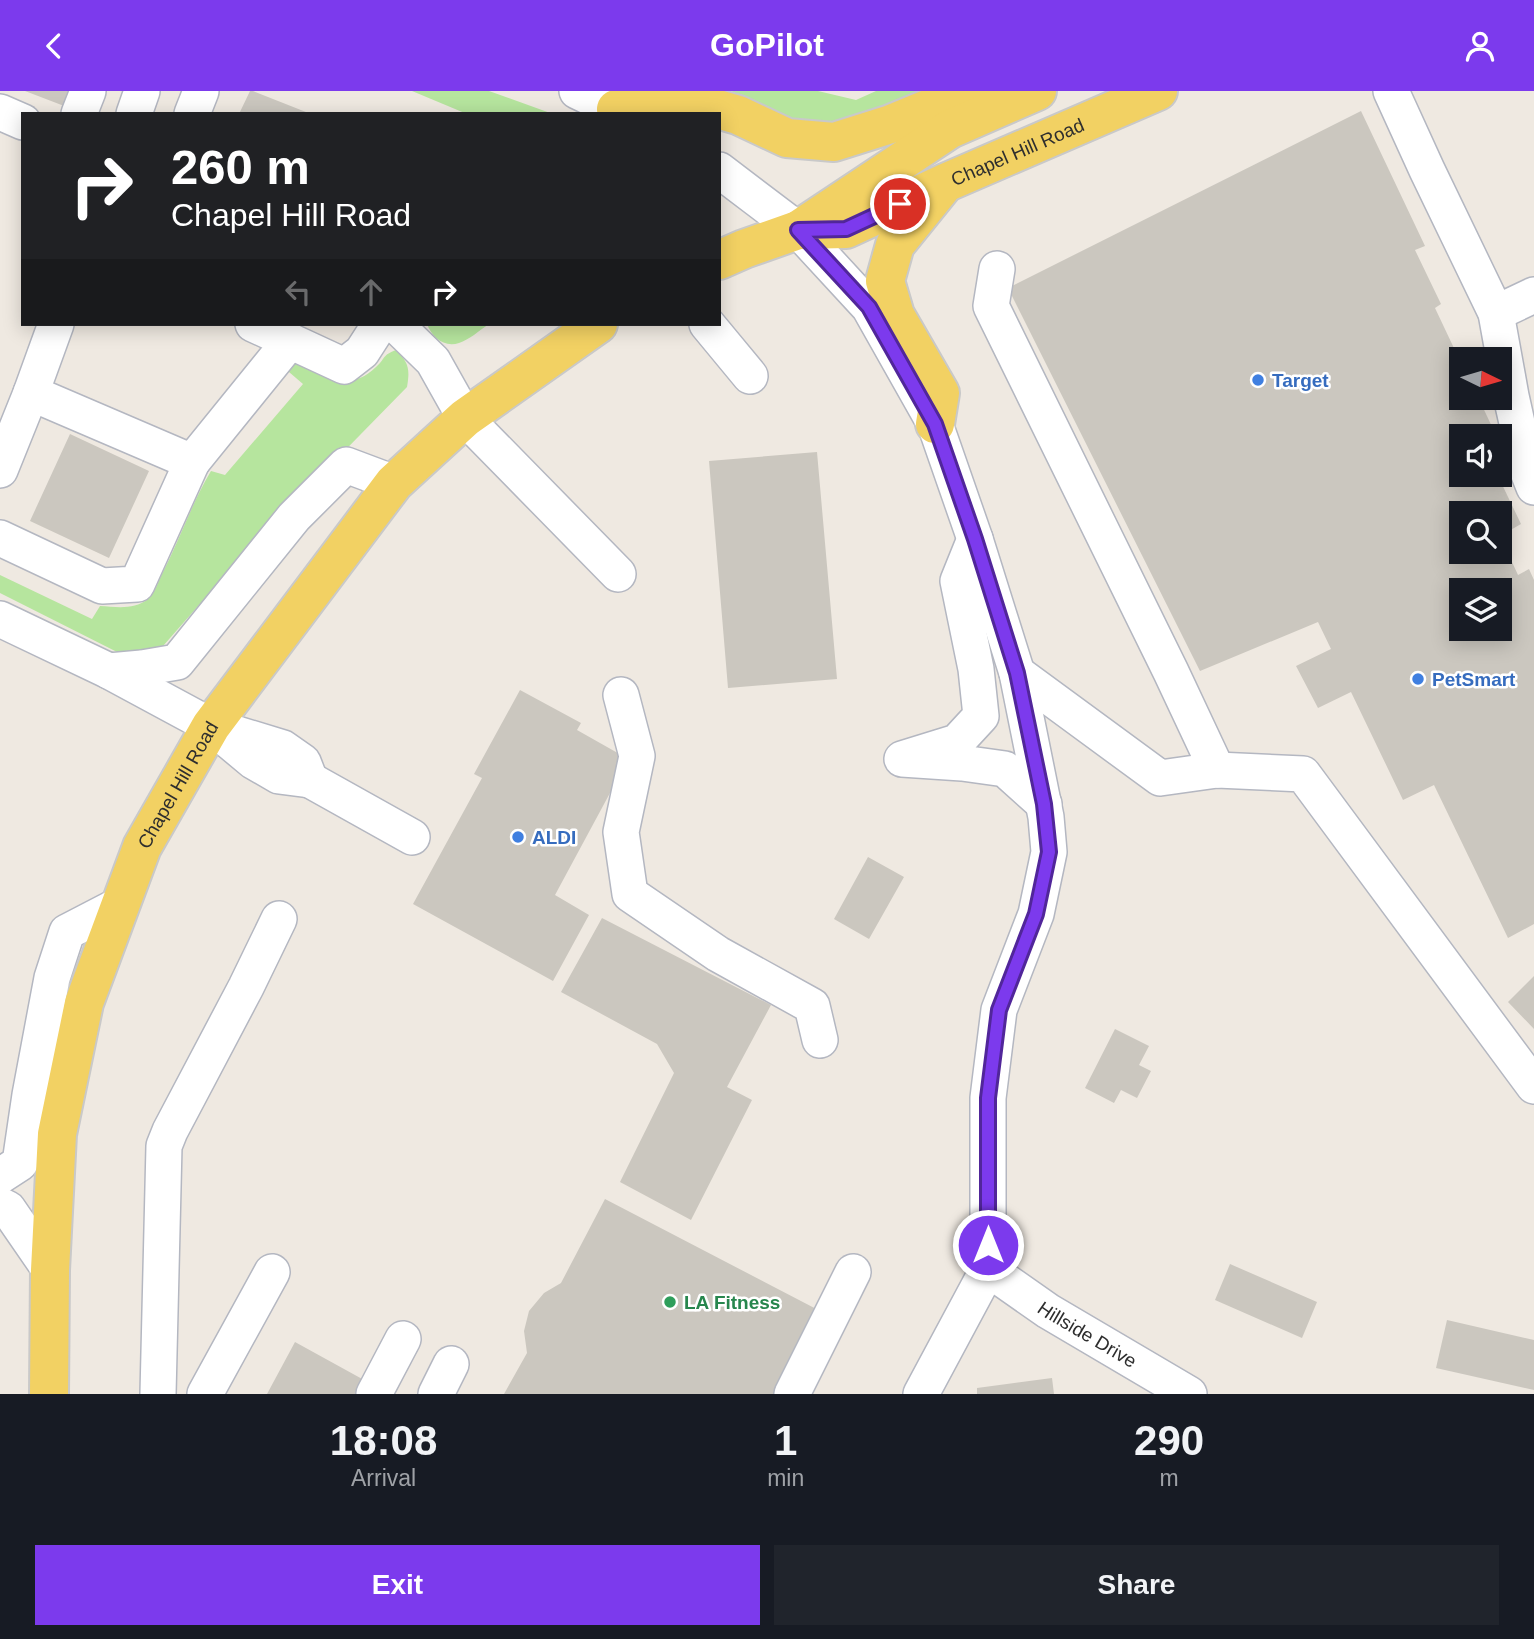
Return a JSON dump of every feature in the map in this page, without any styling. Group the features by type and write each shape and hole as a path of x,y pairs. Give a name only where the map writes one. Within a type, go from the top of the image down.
{"main road":[{"path":"622,107 694,102 738,115 787,138 834,142 891,124 971,91"},
{"name":"Chapel Hill Road","path":"721,259 798,230 950,129 1037,91"},
{"name":"Chapel Hill Road","path":"798,230 846,229 1158,91"},
{"path":"935,424 940,393 895,314 886,281 895,245 945,183"},
{"name":"Chapel Hill Road","path":"49,1394 50,1270 57,1134 84,1003 142,847 211,726 394,483 466,418 595,326"}],"street":[{"path":"80,112 88,91"},
{"path":"135,112 142,91"},
{"path":"577,91 622,107"},
{"path":"1401,95 1496,313 1511,396 1528,472 1534,487"},
{"path":"0,112 21,121"},
{"path":"721,172 798,230 869,307 935,424 1017,673 1044,804 1049,852 1036,914 999,1010 988,1098 988,1269 921,1394"},
{"path":"997,269 991,306 1217,770"},
{"path":"1496,313 1534,295"},
{"path":"0,470 55,326"},
{"path":"257,326 344,366 362,352 379,326"},
{"path":"397,326 433,361 466,418 618,574"},
{"path":"709,326 750,376"},
{"path":"0,538 102,586 137,584 192,463 290,341"},
{"path":"31,393 192,463"},
{"path":"108,671 177,662 294,517 346,465 394,483"},
{"path":"975,539 958,582 976,669 981,716 957,742 902,759 1005,769 1044,804"},
{"path":"0,619 108,671 211,726 253,761 279,776 310,780 412,838"},
{"path":"1017,673 1160,778 1217,770 1303,774 1534,1086"},
{"path":"621,695 637,756 621,832 630,894 718,954 812,1006 820,1040"},
{"path":"0,1176 20,1163 52,978 67,932 121,904"},
{"path":"158,1394 164,1146 247,987 279,919"},
{"path":"0,1205 8,1209 50,1270"},
{"name":"Hillside Drive","path":"988,1269 1048,1311 1189,1394"},
{"path":"205,1394 272,1272"},
{"path":"792,1394 853,1272"},
{"path":"374,1394 403,1339"}],"green space":[{"path":"412,91 489,91 547,112 462,112"},
{"path":"731,91 818,91 856,100 876,91 944,91 849,127 793,123"},
{"path":"428,326 486,326 467,340 454,344 444,343"},
{"path":"396,350 408,367 407,387 313,483 208,609 199,605 156,654 123,655 0,593 0,575 92,619 100,606 125,607 143,603 156,588 211,471 225,475 303,384 289,372 289,365 296,363 337,380 356,380"}],"building":[{"path":"25,91 80,91 72,109"},
{"path":"250,91 253,91 306,112 240,112"},
{"name":"Target","path":"1361,111 1425,246 1415,250 1441,304 1435,308 1453,347 1449,347 1449,410 1484,410 1491,424 1449,424 1449,487 1503,487 1510,501 1449,501 1449,564 1512,562 1518,575 1529,569 1534,580 1534,924 1508,938 1434,785 1403,800 1351,692 1318,708 1296,666 1331,649 1318,622 1200,671 1008,288"},
{"path":"70,434 149,471 109,558 30,521"},
{"path":"817,452 837,679 728,688 709,461"},
{"name":"Target","path":"1512,505 1521,524 1512,529"},
{"name":"ALDI","path":"520,690 581,723 577,730 623,756 624,767 555,895 589,915 553,981 413,904 482,778 474,774"},
{"path":"868,857 904,877 869,939 834,919"},
{"path":"602,918 771,1005 727,1087 752,1100 691,1220 620,1182 674,1073 657,1044 561,992"},
{"path":"1534,976 1534,1029 1508,1002"},
{"path":"1115,1029 1149,1046 1139,1065 1151,1071 1137,1098 1121,1090 1114,1103 1085,1088"},
{"name":"LA Fitness","path":"605,1199 824,1313 780,1394 504,1394 527,1353 524,1331 529,1311 544,1293 561,1283"},
{"path":"1230,1264 1317,1302 1302,1338 1215,1300"},
{"path":"1447,1320 1534,1340 1534,1390 1436,1368"},
{"path":"295,1342 364,1380 356,1394 267,1394"},
{"path":"1052,1378 1054,1394 977,1394 977,1388"}],"place":[{"name":"Target","path":"1258,380"},
{"name":"PetSmart","path":"1418,679"},
{"name":"ALDI","path":"518,837"},
{"name":"LA Fitness","path":"670,1302"}],"route":[{"path":"900,204 846,229 798,230 869,307 935,424 1017,673 1044,804 1049,852 1036,914 999,1010 988,1098 988,1245"}]}
